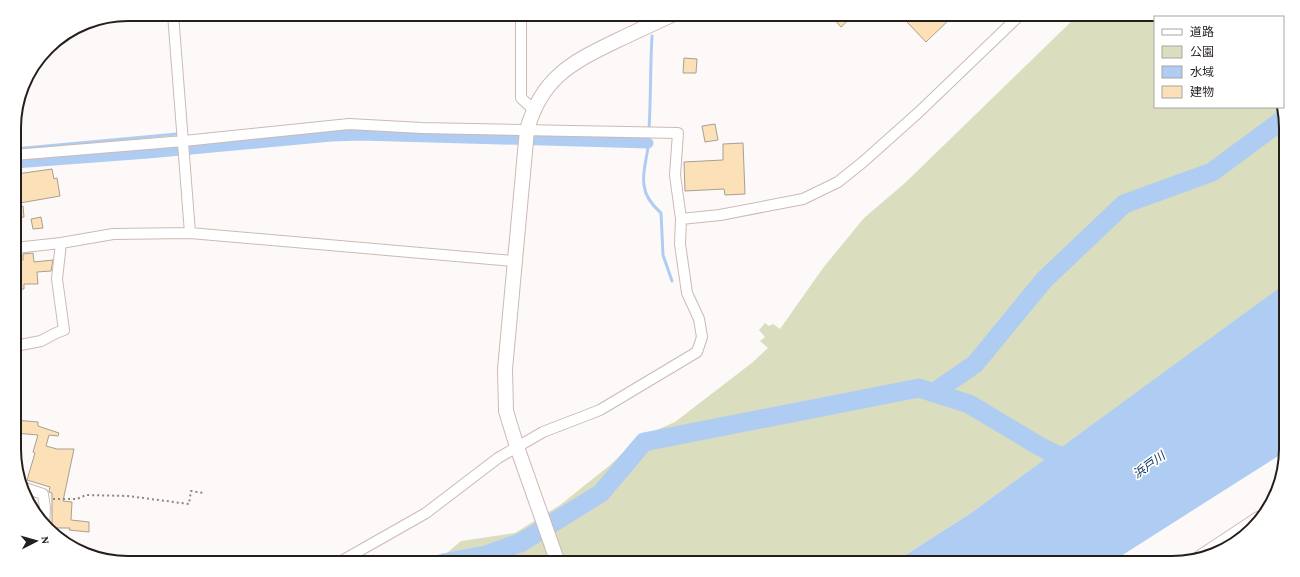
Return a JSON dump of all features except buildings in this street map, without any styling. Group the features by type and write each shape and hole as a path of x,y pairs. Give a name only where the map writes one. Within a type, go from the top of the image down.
{"street":[{"path":"174,21 190,233"},
{"path":"521,21 522,98 534,110"},
{"path":"556,556 517,447 506,411 505,369 527,130 540,98 564,70 598,50 659,21"},
{"path":"681,219 720,215 803,198 838,182 863,162 919,112 1014,21"},
{"path":"21,153 184,141 348,124 422,128 678,133 675,175 681,219 680,244 688,293 700,319 702,338 697,352 600,410 542,432 498,458 426,513 350,556"},
{"path":"21,247 113,234 190,233 514,261"},
{"path":"21,345 41,341 64,330 57,279 61,242"},
{"path":"29,489 43,494 44,515"},
{"path":"1211,548 1249,523"}],"path":[{"path":"44,499 77,499 86,495 128,496 189,504 191,492 204,493"}],"green space":[{"path":"1072,21 1154,21 1154,108 1277,108 1279,128 1279,289 971,513 904,556 443,556 461,541 515,533 560,505 609,466 640,437 675,422 753,362 768,348 760,341 765,337 759,330 765,323 769,326 773,324 780,329 823,268 864,218 905,183"}],"water":[{"name":"浜戸川","path":"1279,288 1279,455 1121,556 904,556 971,513"}],"waterway":[{"path":"652,36 649,132 644,180 648,197 652,204 661,213 663,255 672,281"},
{"path":"933,393 975,364 1044,280 1124,204 1212,172 1279,123"},
{"path":"21,148 177,134"},
{"path":"21,162 148,153 331,136 360,135 648,143"},
{"path":"481,556 522,542 601,493 644,442 919,388 969,404 1039,446 1077,465"}]}
